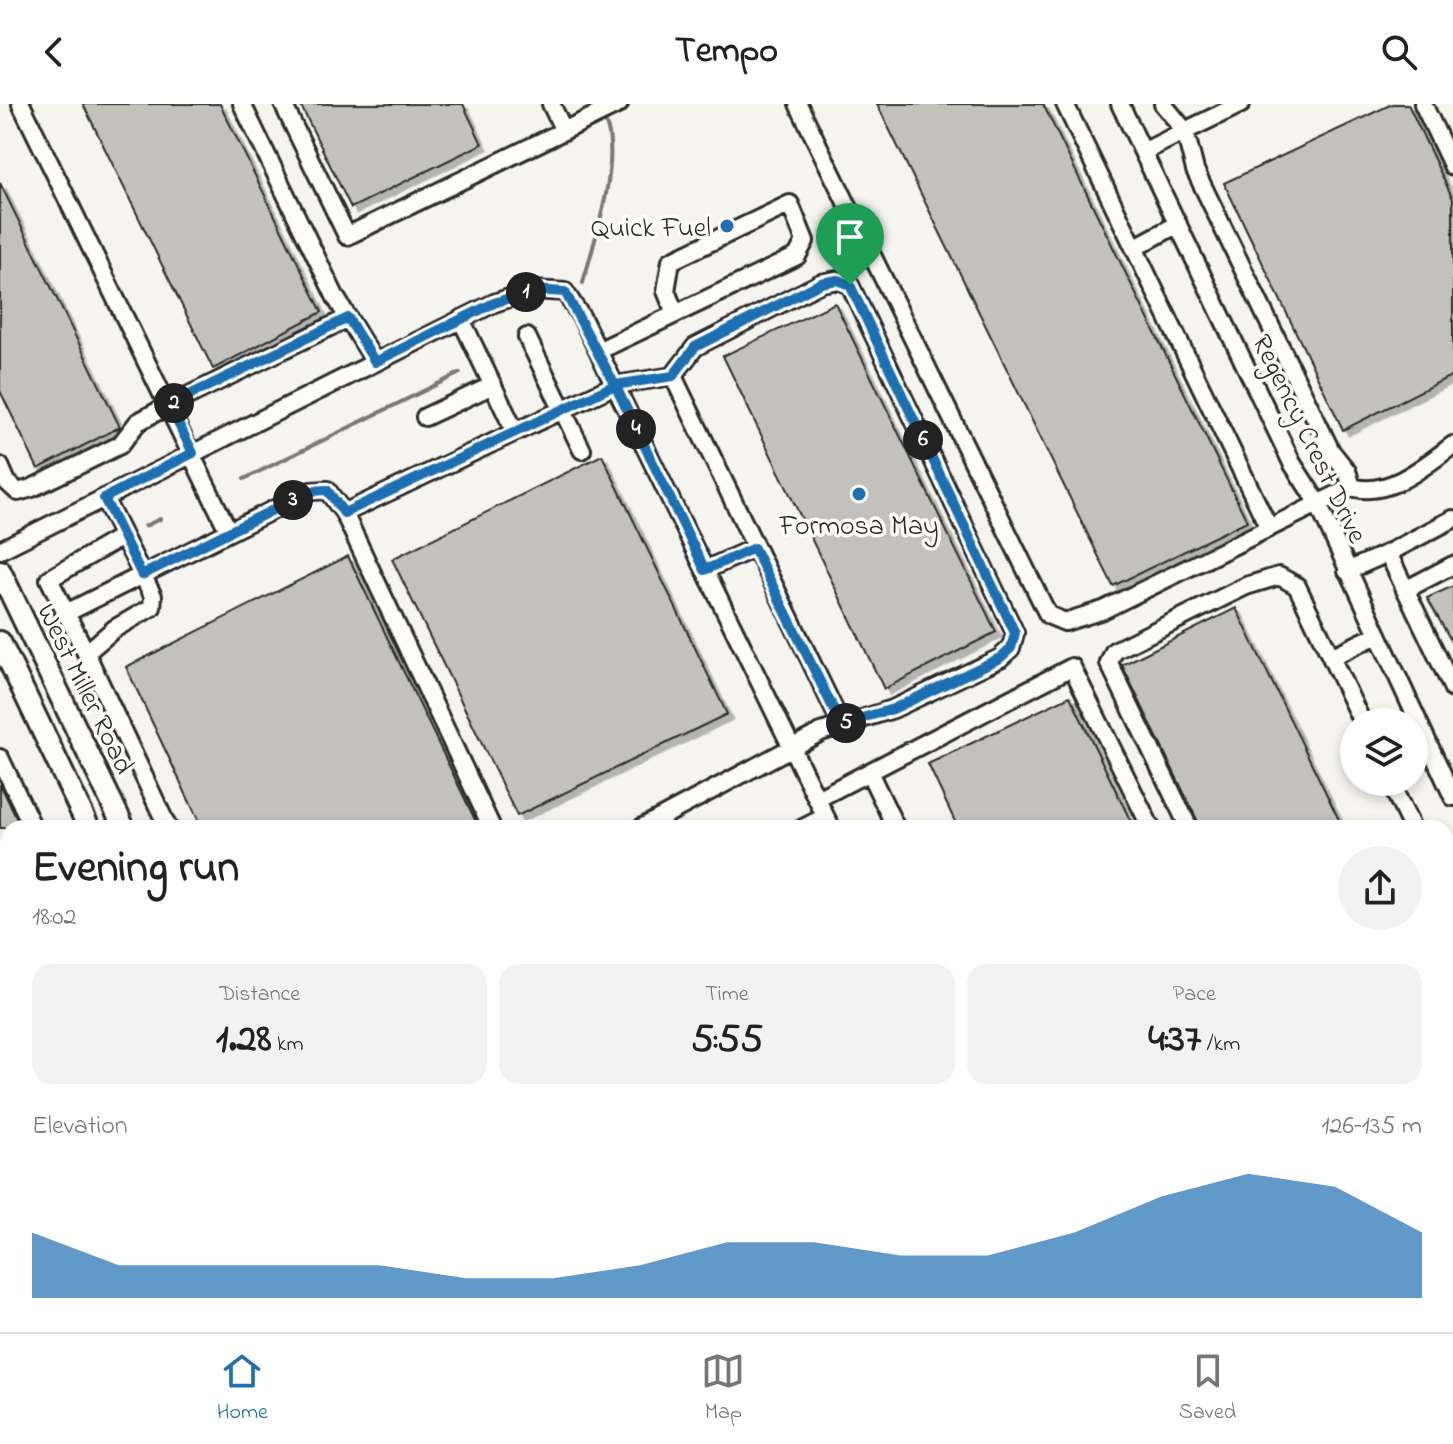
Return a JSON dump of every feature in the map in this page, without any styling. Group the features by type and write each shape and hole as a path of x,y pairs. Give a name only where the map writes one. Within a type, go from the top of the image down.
{"main road":[{"name":"West Miller Road","path":"0,571 120,820"},
{"name":"West Miller Road","path":"0,642 85,820"}],"street":[{"path":"21,104 229,532"},
{"path":"242,104 348,318 375,362"},
{"path":"283,104 347,236 619,104"},
{"path":"551,104 564,131"},
{"path":"798,104 1048,615 1065,622 1103,610 1317,502 1352,487 1367,491 1384,487 1419,470 1453,445"},
{"path":"1065,104 1268,526"},
{"name":"Regency Crest Drive","path":"1120,104 1292,463 1317,502 1453,797"},
{"path":"1163,104 1185,131 1195,170 1331,451 1347,471 1352,487"},
{"path":"1143,152 1241,104"},
{"path":"1423,104 1453,167"},
{"path":"598,351 797,256 805,241 790,204 671,261 666,291 675,313"},
{"path":"1134,248 1178,224"},
{"path":"344,513 615,385 673,376 695,347 821,283 837,280 850,285 1015,633 1011,648 1000,658 893,709 841,724 657,820"},
{"path":"0,550 494,303 534,290 565,292 615,385 827,820"},
{"path":"0,466 7,482 18,492 32,488 120,445 138,422 169,405 348,318"},
{"path":"461,319 515,432"},
{"path":"527,337 582,450"},
{"path":"673,376 841,724"},
{"path":"425,417 493,385"},
{"path":"64,614 311,491 327,490 344,513 488,820"},
{"path":"86,653 114,629 152,607 153,596 104,498"},
{"path":"1347,571 1451,524"},
{"path":"123,536 49,579 164,820"},
{"path":"705,570 754,548"},
{"path":"1388,553 1453,689"},
{"path":"1405,590 1453,565"},
{"path":"1185,820 1109,663 1114,651 1246,586 1279,576 1297,586 1355,708"},
{"path":"1331,657 1377,635"},
{"path":"817,799 1072,667 1147,820"},
{"path":"0,758 29,820"},
{"path":"869,772 892,820"},
{"path":"1397,796 1408,820"}],"building":[{"path":"83,104 220,104 322,312 213,369"},
{"path":"300,104 463,104 482,144 351,208"},
{"path":"877,104 1043,104 1247,521 1113,586"},
{"path":"1392,104 1408,104 1453,199 1453,375 1343,430 1224,183"},
{"path":"0,183 120,427 38,469 0,391"},
{"name":"Formosa May","path":"835,303 996,632 884,689 723,356"},
{"path":"602,455 727,714 517,816 392,559"},
{"path":"348,556 475,820 198,820 126,667"},
{"path":"1453,586 1453,644 1427,598"},
{"path":"1236,608 1339,820 1197,820 1122,665"},
{"path":"1070,696 1130,820 954,820 928,764"},
{"path":"0,784 17,820 0,820"}],"waterway":[{"path":"583,283 608,180 610,140 606,123"},
{"path":"244,479 460,373"},
{"path":"145,526 160,519"}],"place":[{"name":"Quick Fuel","path":"727,226"},
{"name":"Formosa May","path":"859,494"}],"route":[{"path":"850,285 837,280 821,283 695,347 673,376 615,385 582,318 565,292 534,290 494,303 375,362 348,318 169,405 193,453 104,498 142,575 311,491 327,490 344,513 615,385 705,570 754,548 841,724 870,718 1000,658 1011,648 1015,633 850,285"}]}
